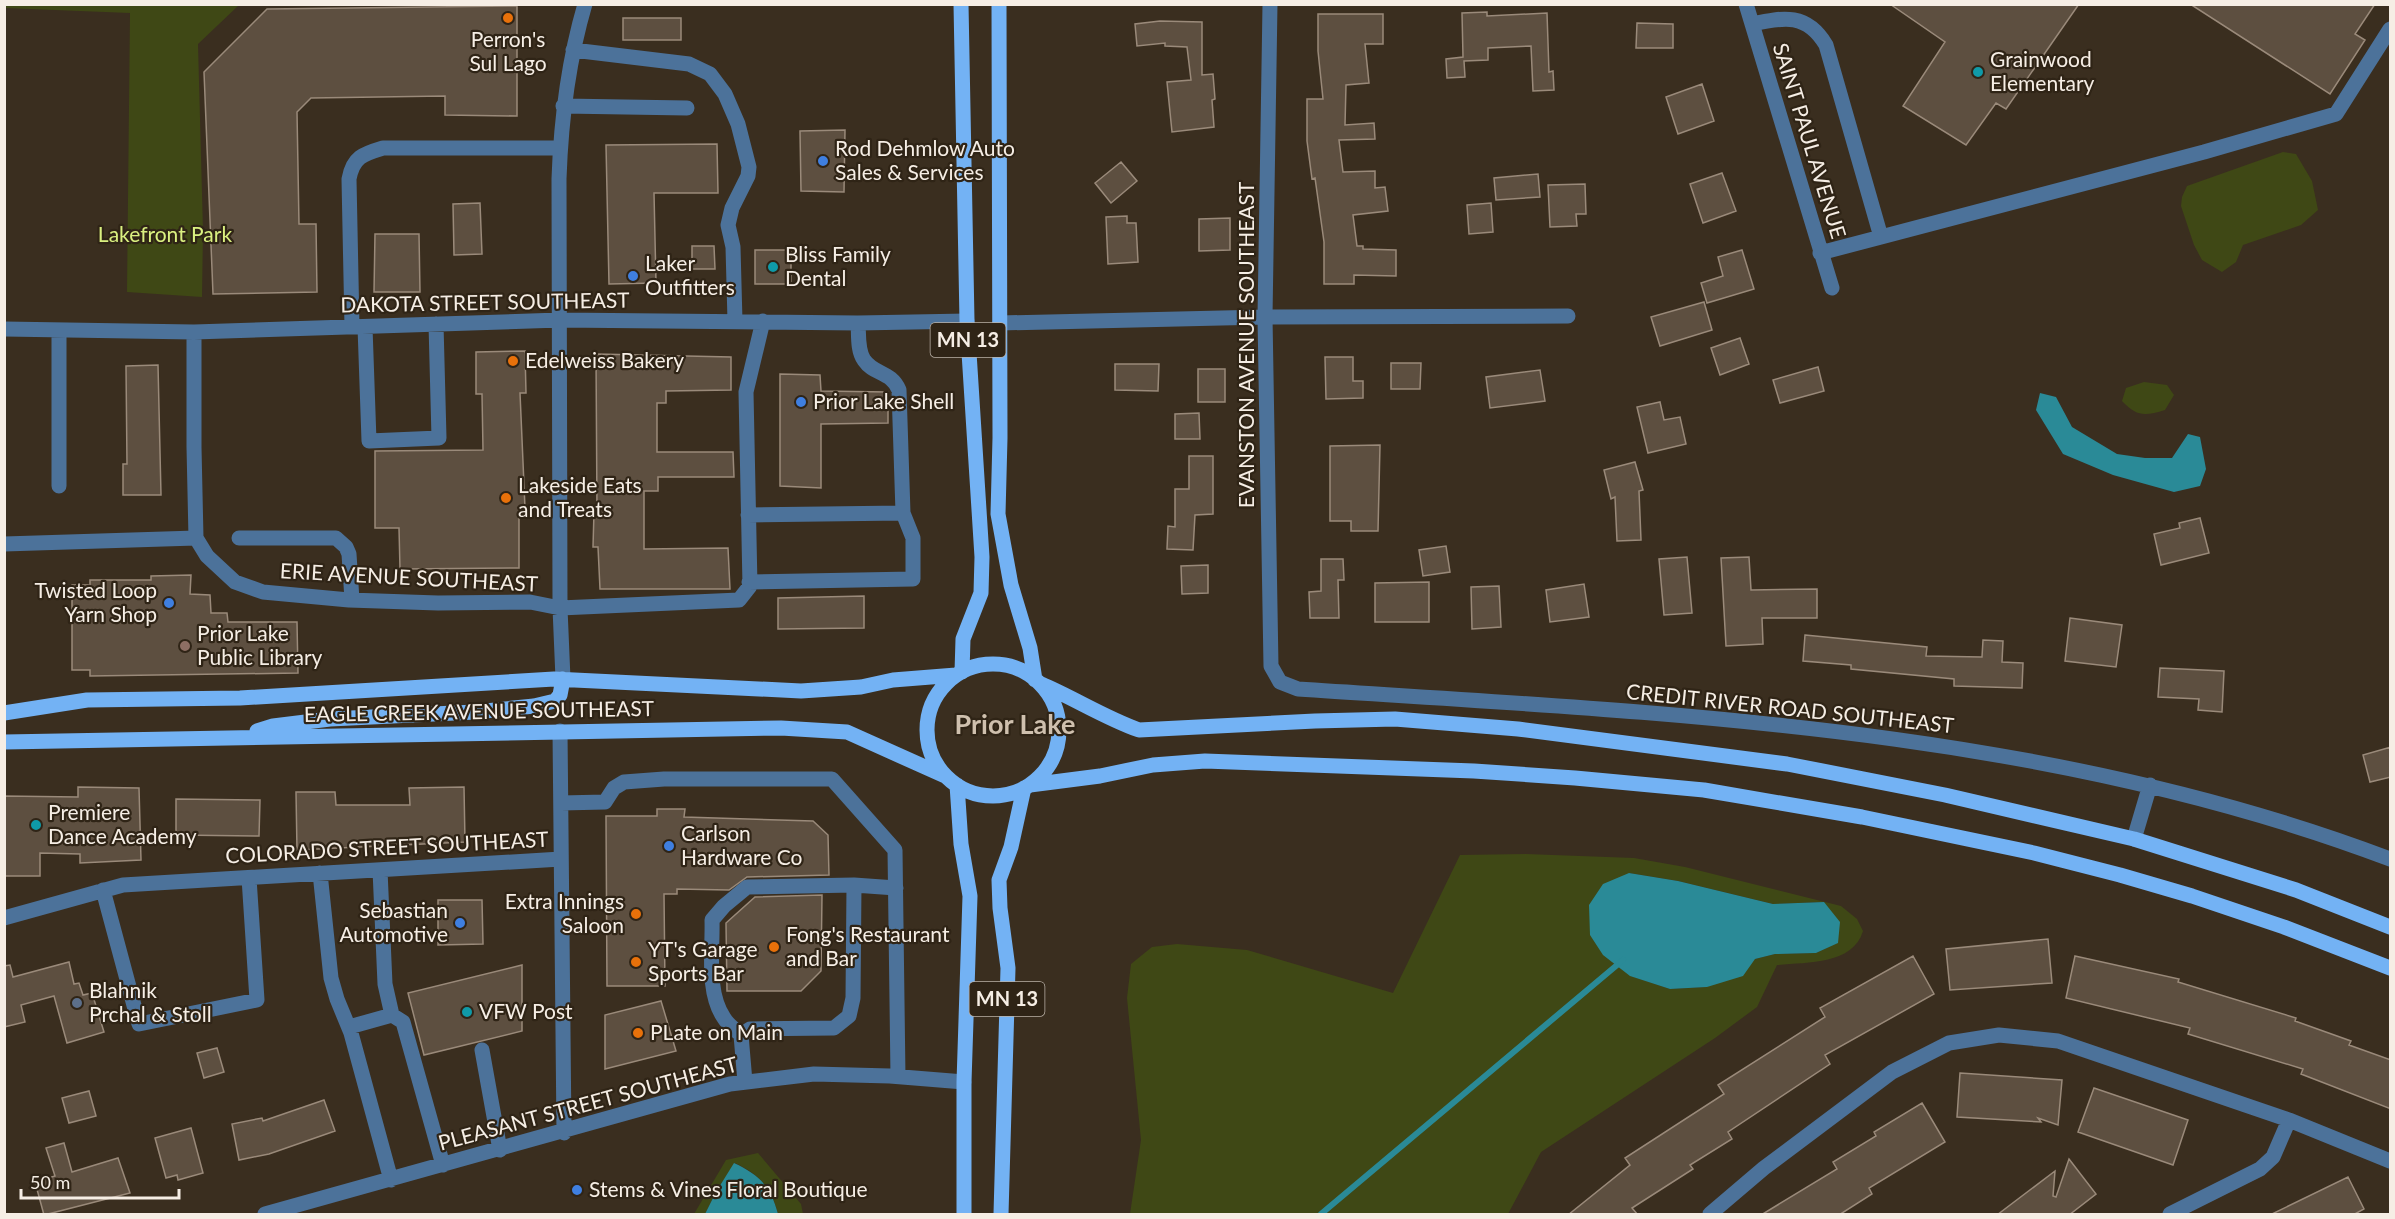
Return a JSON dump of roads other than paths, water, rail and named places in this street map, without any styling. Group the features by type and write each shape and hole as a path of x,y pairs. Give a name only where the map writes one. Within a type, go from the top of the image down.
{"main road":[{"name":"MN 13","path":"959,673 963,639 981,592 982,557 967,321 961,4"},
{"name":"MN 13","path":"999,4 999,514 1011,585 1038,682"},
{"path":"2391,927 2296,890 2134,839 1945,795 1787,764 1518,729 1395,719 1139,730 1112,720 1072,697 1038,682 1022,670 1000,664 977,666 959,673 940,689 930,707 926,727 928,748 937,766 951,781 968,792 988,796 1009,794 1027,787 1100,777 1153,765 1204,761 1474,771 1704,790 1862,817 2034,853 2120,875 2284,927 2391,968"},
{"name":"EAGLE CREEK AVENUE SOUTHEAST","path":"4,713 87,700 240,698 562,679 801,691 861,687 893,680 959,673"},
{"path":"237,736 273,726 330,718 475,712 541,704 555,701 560,695 562,679"},
{"path":"1027,787 1047,769 1057,748 1059,725 1053,703 1038,682"},
{"name":"EAGLE CREEK AVENUE SOUTHEAST","path":"4,742 237,736 781,728 847,732 951,781"},
{"name":"MN 13","path":"951,781 970,896 964,1082 964,1215"},
{"name":"MN 13","path":"1001,1215 1008,968 1000,908 999,880 1011,847 1027,787"}],"street":[{"path":"562,679 560,148 563,106 573,50 585,4"},
{"name":"EVANSTON AVENUE SOUTHEAST","path":"1270,4 1265,317 1270,666 1280,682"},
{"name":"SAINT PAUL AVENUE","path":"1746,4 1832,288"},
{"path":"1752,24 1791,18 1807,24 1821,36 1826,45 1881,237"},
{"path":"1820,253 2204,152 2336,114 2391,30"},
{"path":"573,50 689,64 710,74 724,94 738,124 748,167 748,176 732,207 728,225 733,247 735,321"},
{"path":"563,106 687,108"},
{"path":"436,324 439,438 369,441 349,179 351,166 365,153 383,148 560,148"},
{"path":"1000,323 1265,317 1568,316"},
{"name":"DAKOTA STREET SOUTHEAST","path":"4,329 194,332 560,320 858,323 967,321"},
{"path":"763,321 746,392 749,582 913,579 913,538 903,513 899,390 894,380 874,370 864,360 860,350 858,323"},
{"path":"59,330 59,486"},
{"path":"4,544 196,538 194,332"},
{"path":"748,515 903,513"},
{"name":"ERIE AVENUE SOUTHEAST","path":"196,538 207,556 235,582 263,592 352,600 438,603 530,602 560,608 739,600 750,586 749,582"},
{"path":"239,538 336,538 346,547 349,554 352,600"},
{"name":"CREDIT RIVER ROAD SOUTHEAST","path":"1280,682 1298,689 1601,709 1862,733 2150,785 2225,803 2391,859"},
{"path":"560,731 564,1133"},
{"path":"561,803 605,802 614,788 624,782 664,779 832,780 895,850 898,1077"},
{"path":"2134,839 2150,785"},
{"name":"COLORADO STREET SOUTHEAST","path":"4,918 123,885 561,859"},
{"path":"380,870 385,984 392,1015 403,1022 443,1165"},
{"path":"320,873 331,978 349,1027 391,1180"},
{"path":"103,890 139,1024 257,1000 249,878"},
{"path":"745,1082 741,1035 724,1019 713,988 712,920 724,906 747,888 854,885 896,888"},
{"path":"741,1035 750,1029 834,1028 849,1016 853,998 854,885"},
{"path":"349,1027 392,1015"},
{"path":"1710,1215 1764,1168 1892,1072 1949,1043 1999,1035 2058,1041 2289,1120 2391,1161"},
{"path":"482,1050 500,1150"},
{"name":"PLEASANT STREET SOUTHEAST","path":"265,1215 564,1133 730,1084 814,1074 964,1082"},
{"path":"2170,1215 2260,1169 2273,1157 2289,1120"}],"water":[{"path":"2040,393 2056,397 2072,427 2117,454 2145,458 2172,458 2188,434 2200,437 2206,469 2200,486 2174,492 2113,475 2063,454 2036,410"},
{"path":"1629,873 1678,881 1773,904 1824,902 1840,922 1838,943 1816,953 1775,954 1755,959 1743,976 1707,987 1670,989 1630,976 1603,955 1590,935 1589,905 1603,884"},
{"path":"734,1163 758,1177 772,1196 778,1214 705,1214"}],"waterway":[{"path":"1321,1214 1623,960"}],"place":[{"name":"Perron's Sul Lago","path":"508,18"},
{"name":"Grainwood Elementary","path":"1978,72"},
{"name":"Rod Dehmlow Auto Sales & Services","path":"823,161"},
{"name":"Bliss Family Dental","path":"773,267"},
{"name":"Laker Outfitters","path":"633,276"},
{"name":"Edelweiss Bakery","path":"513,361"},
{"name":"Prior Lake Shell","path":"801,402"},
{"name":"Lakeside Eats and Treats","path":"506,498"},
{"name":"Twisted Loop Yarn Shop","path":"169,603"},
{"name":"Prior Lake Public Library","path":"185,646"},
{"name":"Premiere Dance Academy","path":"36,825"},
{"name":"Carlson Hardware Co","path":"669,846"},
{"name":"Extra Innings Saloon","path":"636,914"},
{"name":"Sebastian Automotive","path":"460,923"},
{"name":"Fong's Restaurant and Bar","path":"774,947"},
{"name":"YT's Garage Sports Bar","path":"636,962"},
{"name":"Blahnik Prchal & Stoll","path":"77,1003"},
{"name":"VFW Post","path":"467,1012"},
{"name":"PLate on Main","path":"638,1033"},
{"name":"Stems & Vines Floral Boutique","path":"577,1190"}],"district":[{"name":"Prior Lake","path":"1015,725"}],"park label":[{"name":"Lakefront Park","path":"165,235"}]}
